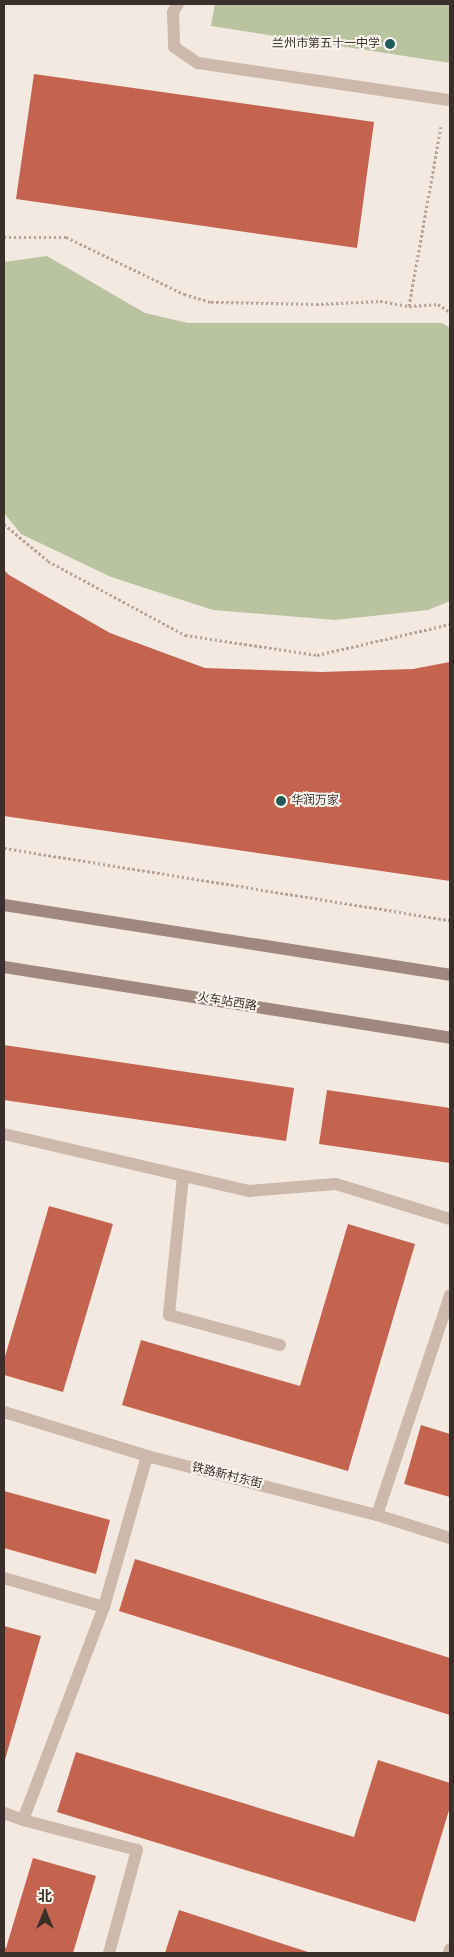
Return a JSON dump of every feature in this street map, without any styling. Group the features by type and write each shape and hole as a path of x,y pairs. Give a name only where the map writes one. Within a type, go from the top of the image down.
{"main road":[{"path":"4,904 450,975"},
{"name":"火车站西路","path":"4,967 450,1038"}],"street":[{"path":"178,4 173,12 174,47 198,63 448,99"},
{"path":"4,1134 249,1191 336,1184 450,1219"},
{"path":"183,1176 169,1315 280,1345"},
{"path":"377,1515 450,1295"},
{"name":"铁路新村东街","path":"4,1412 147,1456 377,1515 450,1538"},
{"path":"23,1820 104,1607 147,1456"},
{"path":"4,1578 104,1607"},
{"path":"4,1813 23,1820 137,1850 108,1953"},
{"path":"449,1953 450,1949"}],"path":[{"path":"409,306 448,99"},
{"path":"4,237 66,237 184,294 211,302 316,304 380,301 409,306 438,304 450,312"},
{"path":"4,524 48,561 185,635 318,655 450,624"},
{"path":"4,848 450,920"}],"green space":[{"name":"兰州市第五十一中学","path":"215,4 450,4 450,63 211,26"},
{"path":"47,256 145,313 188,323 442,323 450,328 450,601 428,610 335,620 213,610 111,577 21,534 4,513 4,262"}],"building":[{"path":"34,74 374,122 357,248 16,199"},
{"path":"4,570 9,575 110,633 205,668 322,672 413,669 450,662 450,881 4,816"},
{"path":"4,1045 294,1088 286,1141 4,1100"},
{"path":"327,1090 450,1108 450,1163 319,1144"},
{"path":"49,1206 113,1224 63,1392 4,1375 4,1360"},
{"path":"348,1224 415,1244 348,1471 122,1405 141,1340 300,1386"},
{"path":"421,1425 450,1434 450,1497 404,1484"},
{"path":"4,1491 110,1520 96,1574 4,1548"},
{"path":"135,1559 450,1658 450,1715 119,1611"},
{"path":"4,1626 41,1636 4,1763"},
{"path":"76,1752 354,1837 378,1760 450,1783 450,1807 415,1922 57,1812"},
{"path":"33,1858 96,1876 73,1953 4,1953 4,1947 6,1948"},
{"path":"179,1910 311,1953 165,1953"}],"place":[{"name":"兰州市第五十一中学","path":"390,44"},
{"name":"华润万家","path":"281,801"}]}
